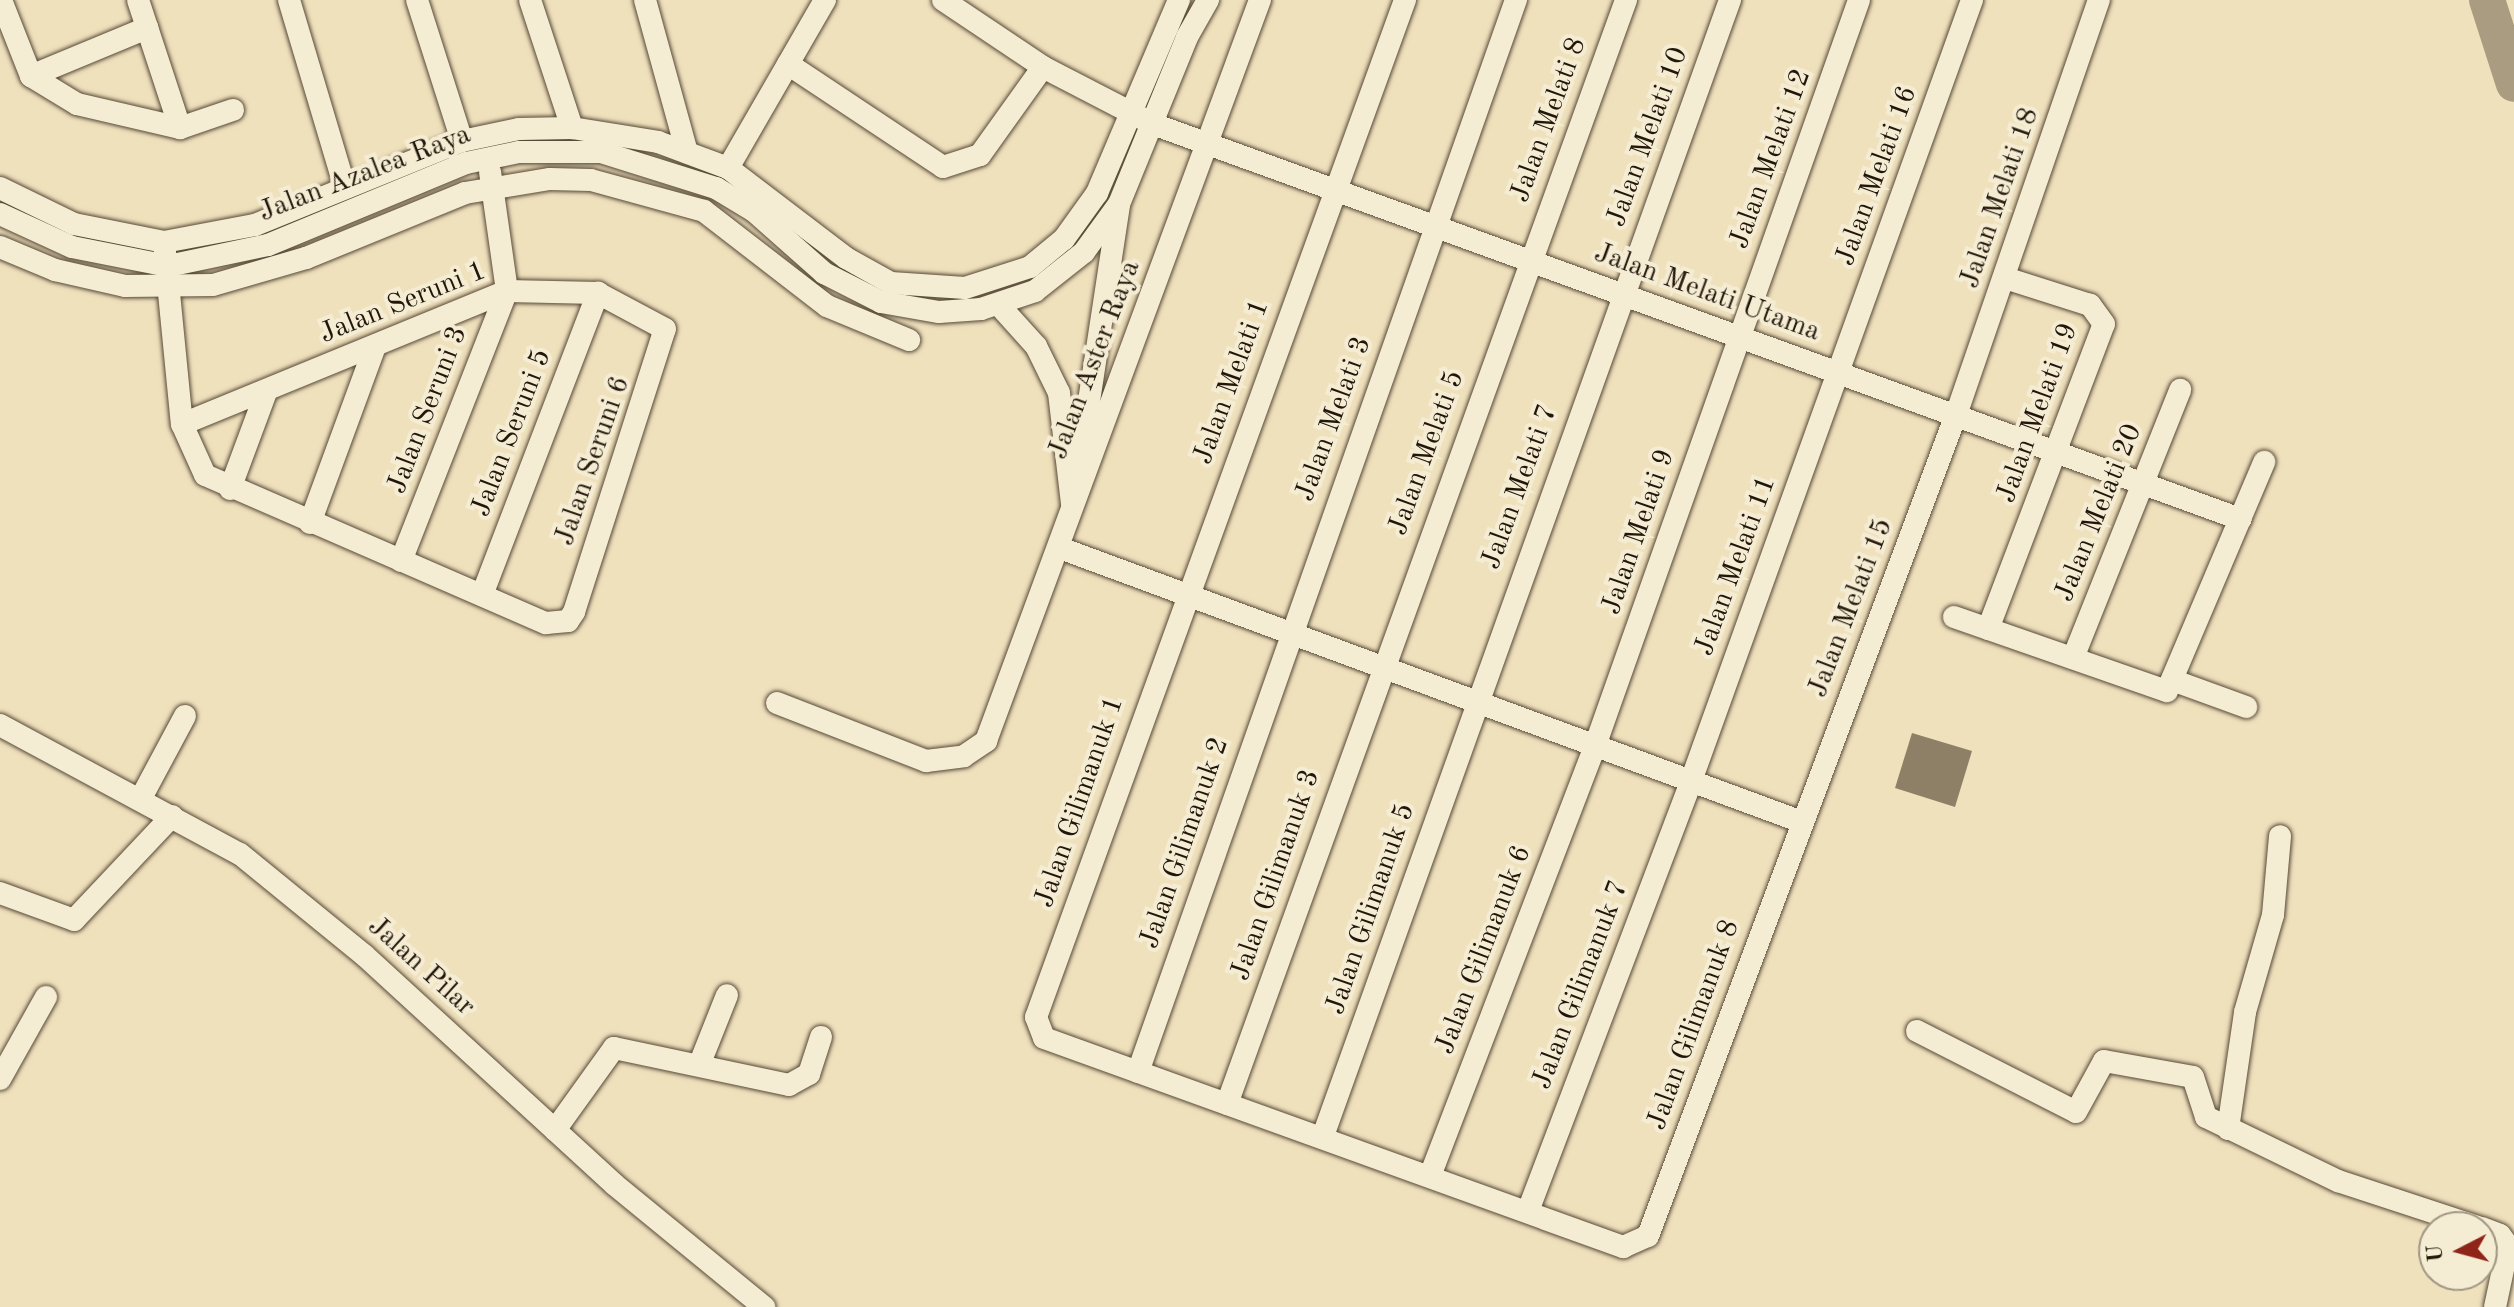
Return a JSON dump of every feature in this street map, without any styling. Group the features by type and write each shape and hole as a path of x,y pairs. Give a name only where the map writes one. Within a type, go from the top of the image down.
{"street":[{"path":"1,0 31,76 103,114 180,128 233,110"},
{"path":"138,0 180,128"},
{"path":"289,0 345,188"},
{"path":"417,0 462,141"},
{"path":"530,0 572,128"},
{"path":"728,168 825,0"},
{"name":"Jalan Melati Utama","path":"943,0 1043,67 1153,124 2240,519"},
{"path":"1130,110 1179,0"},
{"path":"1153,124 1208,0"},
{"name":"Jalan Aster Raya","path":"777,703 926,761 964,756 986,741 1060,548 1072,505 1260,0"},
{"name":"Jalan Melati 1","path":"1185,594 1405,0"},
{"name":"Jalan Melati 3","path":"1289,633 1516,0"},
{"name":"Jalan Melati 8","path":"1529,260 1626,0"},
{"name":"Jalan Melati 10","path":"1622,294 1730,0"},
{"name":"Jalan Melati 12","path":"1739,338 1859,0"},
{"name":"Jalan Melati 16","path":"1839,372 1972,0"},
{"name":"Jalan Melati 18","path":"1956,415 2099,0"},
{"path":"646,1 687,152"},
{"path":"31,76 147,28"},
{"path":"788,64 943,167 980,155 1043,67"},
{"name":"Jalan Azalea Raya","path":"0,188 74,224 164,242 235,232 462,141 519,129 572,128 687,152 728,168 846,258 891,283 965,288 1030,267 1064,239 1097,193 1130,110"},
{"name":"Jalan Azalea Raya","path":"0,214 72,247 169,277 268,245 488,158 601,152 716,188 754,211 824,273 900,308 961,312 998,304 1035,291 1069,267 1119,204 1153,124"},
{"name":"Jalan Seruni 3","path":"401,561 507,291 488,158"},
{"path":"0,247 87,279 169,277 241,281 492,186 591,180 704,211 827,306 901,338 900,308"},
{"path":"704,211 716,188"},
{"path":"1072,505 1119,204"},
{"path":"164,242 182,424 205,475 230,489 482,595"},
{"name":"Jalan Melati 5","path":"1382,666 1529,260"},
{"name":"Jalan Melati 19","path":"1988,629 2104,324 2090,305 2005,278"},
{"name":"Jalan Seruni 1","path":"182,424 507,291 598,293 658,321"},
{"name":"Jalan Seruni 5","path":"482,595 598,293"},
{"name":"Jalan Melati 7","path":"1475,701 1622,294"},
{"path":"998,304 1036,346 1059,393 1072,505"},
{"name":"Jalan Seruni 6","path":"482,595 546,623 568,621 665,339 658,321"},
{"name":"Jalan Melati 9","path":"1595,746 1739,338"},
{"path":"310,523 375,346"},
{"name":"Jalan Melati 11","path":"1691,781 1839,372"},
{"name":"Jalan Melati 20","path":"2073,658 2180,390"},
{"path":"230,489 266,392"},
{"name":"Jalan Melati 15","path":"1802,822 1956,415"},
{"path":"2170,686 2264,462"},
{"path":"1060,548 1802,822"},
{"name":"Jalan Gilimanuk 1","path":"1138,1072 1044,1038 1036,1017 1185,594"},
{"path":"1954,617 2073,658 2246,707"},
{"name":"Jalan Gilimanuk 2","path":"1138,1072 1289,633"},
{"name":"Jalan Gilimanuk 3","path":"1227,1104 1382,666"},
{"name":"Jalan Gilimanuk 5","path":"1323,1136 1475,701"},
{"path":"141,798 185,716"},
{"name":"Jalan Pilar","path":"0,725 141,798 240,854 339,935 555,1130 764,1307"},
{"name":"Jalan Gilimanuk 6","path":"1430,1176 1595,746"},
{"name":"Jalan Gilimanuk 7","path":"1528,1211 1691,781"},
{"path":"0,893 74,920 172,816"},
{"name":"Jalan Gilimanuk 8","path":"1528,1211 1623,1247 1637,1245 1648,1236 1802,822"},
{"path":"2228,1129 2245,1012 2273,915 2280,836"},
{"path":"700,1063 727,995"},
{"path":"0,1079 46,997"},
{"path":"1917,1031 2076,1112 2104,1061 2193,1077 2202,1114 2228,1129 2338,1181 2429,1211"},
{"path":"555,1130 614,1048 700,1063 789,1085 809,1074 821,1037"},
{"path":"1138,1072 1528,1211"},
{"path":"2495,1307 2508,1246 2498,1240"}],"building":[{"path":"1912,733 1972,751 1955,807 1895,788"}],"waterway":[{"path":"2487,0 2514,84"}]}
